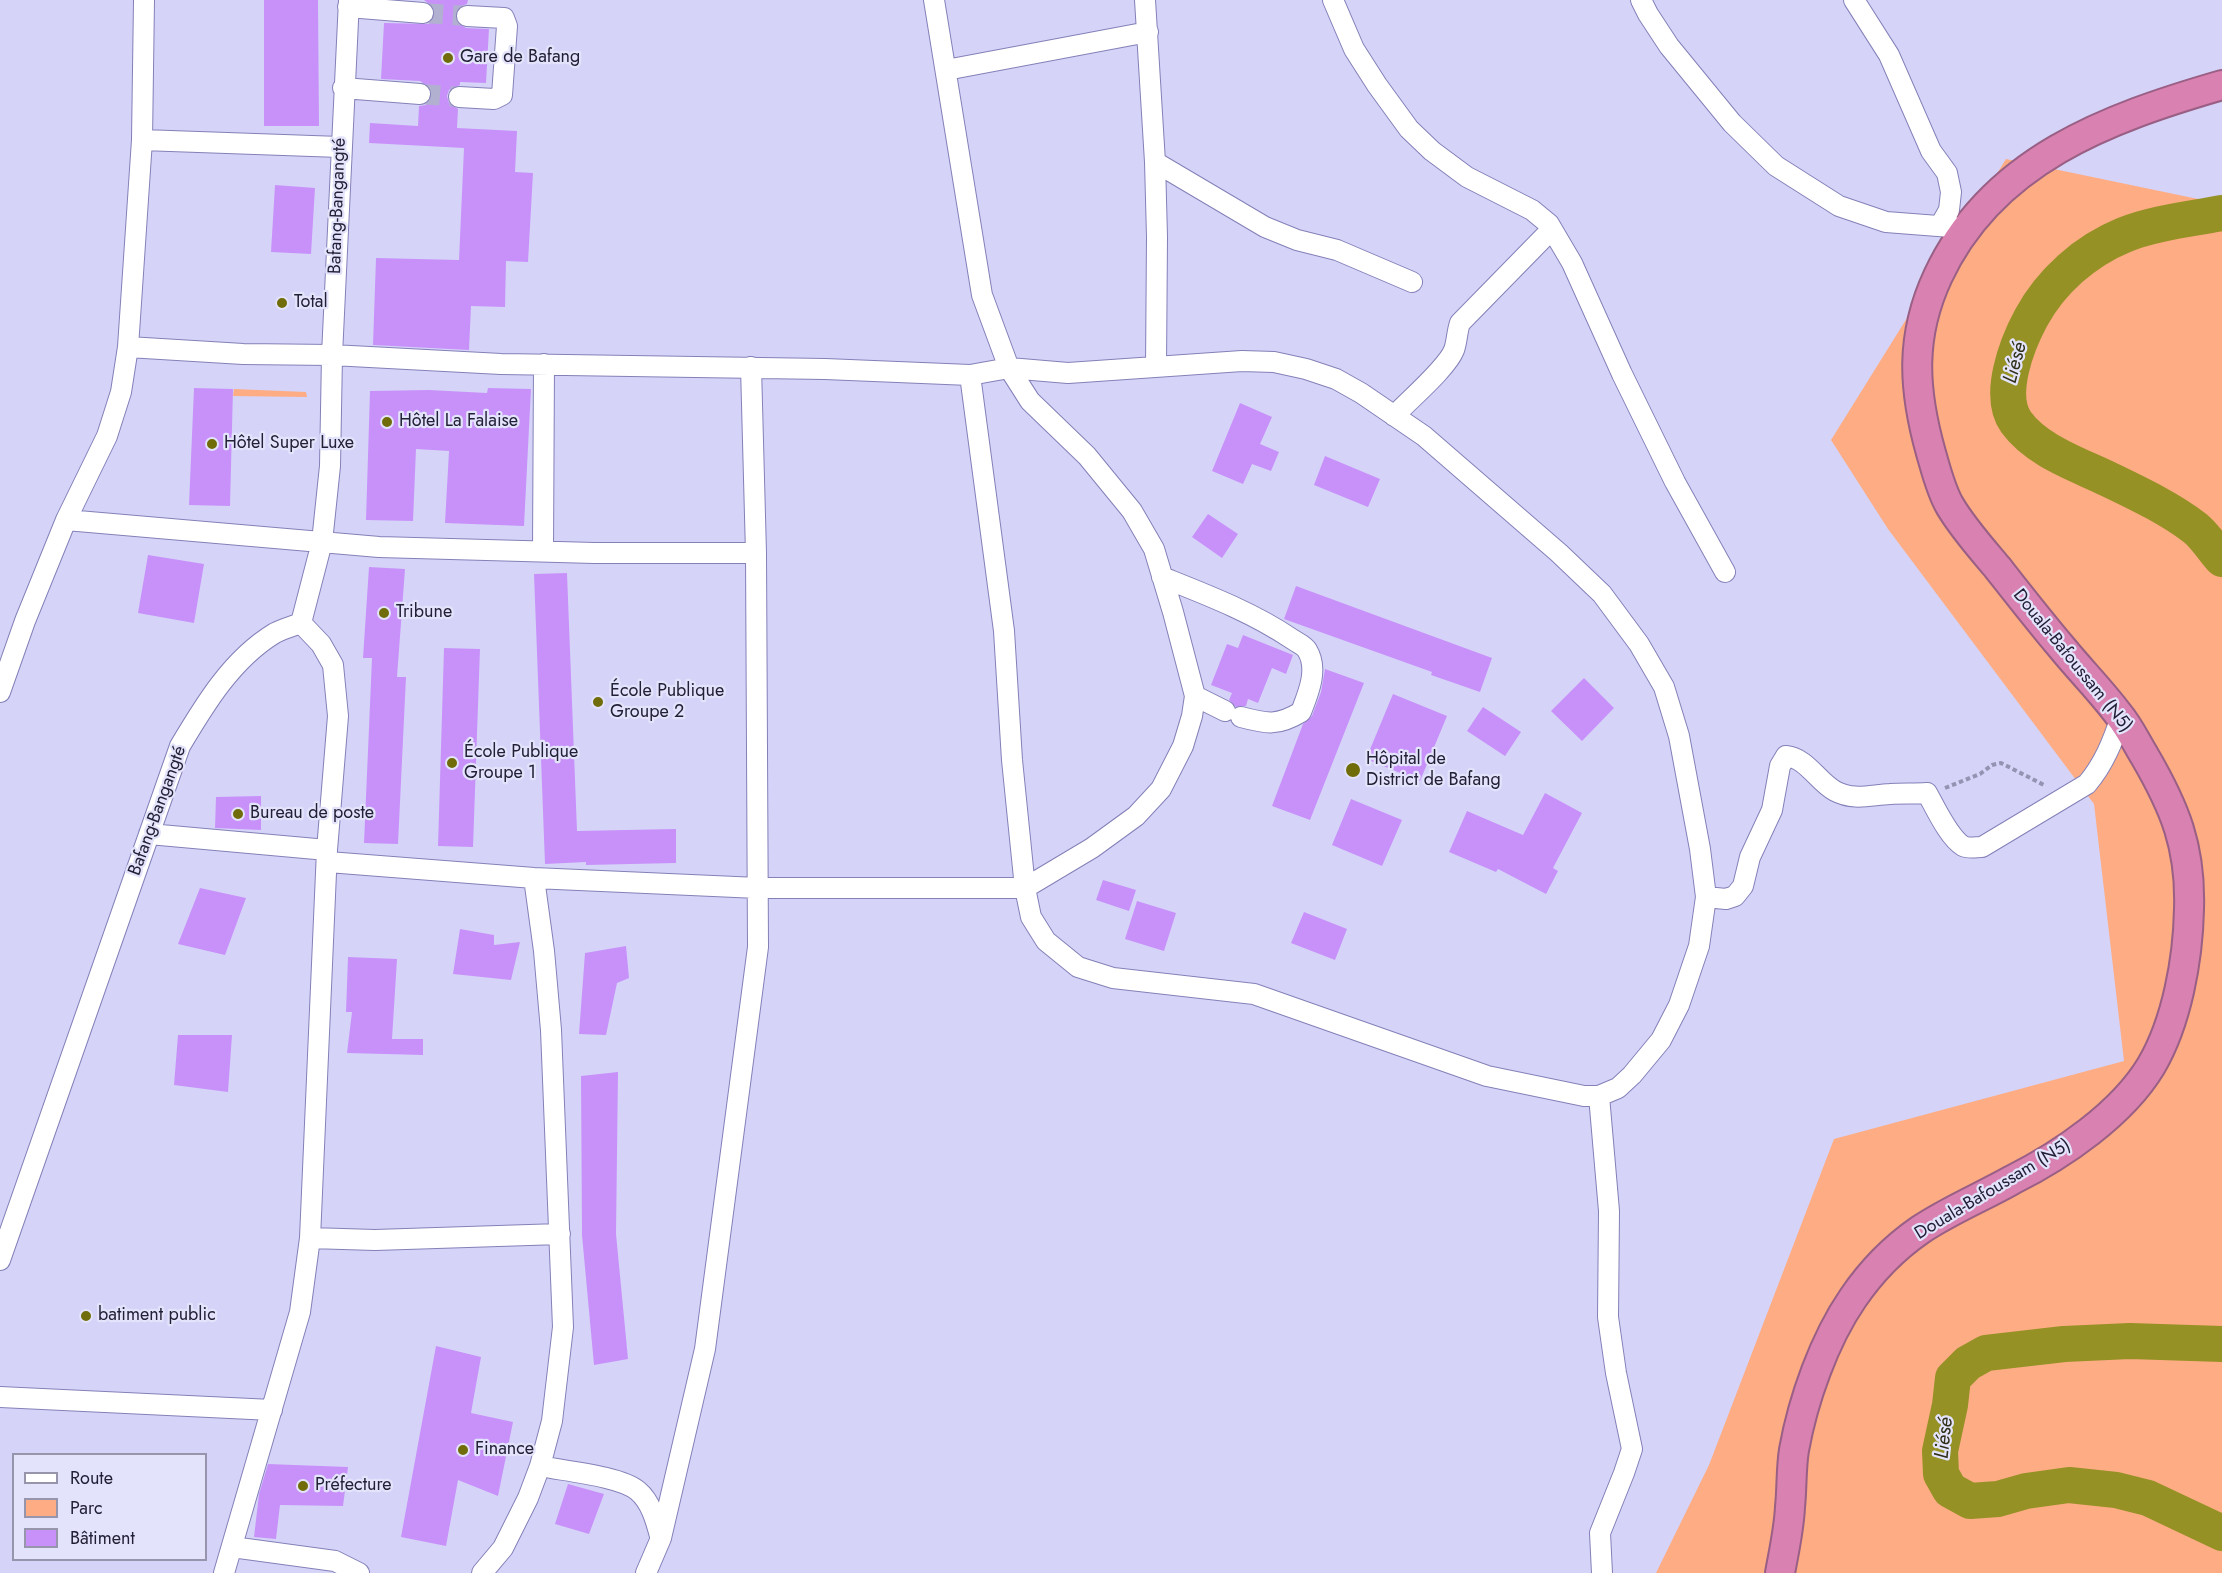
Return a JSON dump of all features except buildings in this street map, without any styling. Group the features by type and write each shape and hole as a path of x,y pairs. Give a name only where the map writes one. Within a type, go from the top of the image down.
{"highway":[{"name":"Douala-Bafoussam (N5)","path":"1780,1573 1790,1512 1794,1453 1806,1401 1826,1348 1851,1300 1885,1260 1920,1230 2024,1174 2077,1140 2117,1108 2151,1066 2169,1025 2180,985 2186,944 2189,869 2183,836 2163,786 2121,717 2062,648 1947,502 1922,419 1917,384 1917,345 1928,297 1949,252 1952,227 2018,176 2087,132 2155,104 2222,85"}],"street":[{"path":"0,692 25,621 66,520 107,436 121,392 128,347 142,140 144,0"},
{"path":"149,834 534,878 758,888 1025,888 1092,848 1136,816 1161,789 1184,746 1195,696 1154,549 1132,511 1087,456 1030,401 1009,368 982,295 934,0"},
{"path":"1145,0 1155,162 1156,367"},
{"path":"1333,0 1354,49 1377,86 1409,129 1432,151 1467,177 1532,210 1552,229 1572,264 1675,482 1725,572"},
{"path":"1641,0 1670,46 1732,123 1776,166 1839,206 1886,222 1952,227 1949,210 1951,192 1947,173 1931,151 1889,54 1854,0"},
{"path":"348,4 423,13"},
{"name":"Bafang-Bangangté","path":"0,1260 180,746 203,708 241,660 276,633 301,623 322,542 330,466 340,147 348,4"},
{"path":"459,97 494,99 502,95 507,26 504,18 467,16"},
{"path":"946,70 1148,32"},
{"path":"343,88 420,94"},
{"path":"142,140 340,147"},
{"path":"1155,162 1265,227 1297,240 1337,250 1412,282"},
{"path":"1394,416 1448,360 1455,349 1460,323 1552,229"},
{"path":"128,347 243,354 969,375 1009,368 1068,373 1242,361 1274,362 1306,369 1344,384 1424,436 1559,553 1602,594 1639,644 1664,687 1679,736 1700,849 1706,897 1699,946 1679,1005 1661,1040 1618,1088 1599,1096 1584,1096 1486,1076 1254,994 1113,978 1078,967 1046,941 1031,917 1025,888 1012,759 1004,630 969,375"},
{"path":"543,550 544,364"},
{"path":"646,1573 661,1538 705,1349 758,947 756,553 751,367"},
{"path":"66,520 379,547 594,553 756,553"},
{"path":"1162,577 1231,605 1271,625 1306,649 1312,667 1310,687 1301,712 1285,722 1265,724 1233,714 1195,696"},
{"path":"224,1573 300,1312 310,1238 327,856 338,716 333,665 321,644 301,623"},
{"path":"1706,897 1726,899 1735,896 1743,886 1750,857 1772,810 1780,766 1786,756 1801,762 1832,790 1846,796 1864,798 1885,794 1927,793 1947,827 1962,845 1970,848 1983,847 2087,784 2097,773 2111,746 2121,717"},
{"path":"482,1573 503,1548 528,1498 540,1466 552,1421 563,1327 551,1030 544,951 534,878"},
{"path":"1599,1096 1609,1210 1608,1317 1616,1373 1632,1449 1600,1533 1602,1573"},
{"path":"310,1238 375,1240 560,1234"},
{"path":"0,1397 272,1410"},
{"path":"540,1466 619,1480 639,1491 652,1510 661,1538"},
{"path":"232,1547 335,1561 359,1573"}],"path":[{"path":"1927,793 1958,784 2001,763 2067,796"}],"green space":[{"path":"2006,159 2222,204 2222,1573 1656,1573 1709,1465 1834,1139 2124,1061 2094,804 1888,529 1831,440"},
{"path":"234,389 306,392 307,397 233,396"}],"waterway":[{"name":"Liésé","path":"2222,213 2160,224 2124,235 2096,250 2070,269 2048,292 2031,318 2015,355 2008,398 2016,422 2035,441 2058,456 2153,501 2175,514 2199,531 2222,559"},
{"name":"Liésé","path":"2222,1344 2130,1341 2064,1344 1986,1353 1968,1363 1953,1378 1940,1451 1941,1474 1950,1490 1970,1501 1998,1499 2026,1491 2069,1485 2116,1490 2148,1498 2222,1533"}],"tunnel":[{"path":"423,13 467,16"},
{"path":"420,94 459,97"}],"place":[{"name":"Gare de Bafang","path":"448,58"},
{"name":"Total","path":"282,303"},
{"name":"Hôtel La Falaise","path":"387,422"},
{"name":"Hôtel Super Luxe","path":"212,444"},
{"name":"Tribune","path":"384,613"},
{"name":"École Publique Groupe 2","path":"598,702"},
{"name":"École Publique Groupe 1","path":"452,763"},
{"name":"Hôpital de District de Bafang","path":"1353,770"},
{"name":"Bureau de poste","path":"238,814"},
{"name":"batiment public","path":"86,1316"},
{"name":"Finance","path":"463,1450"},
{"name":"Préfecture","path":"303,1486"}]}
